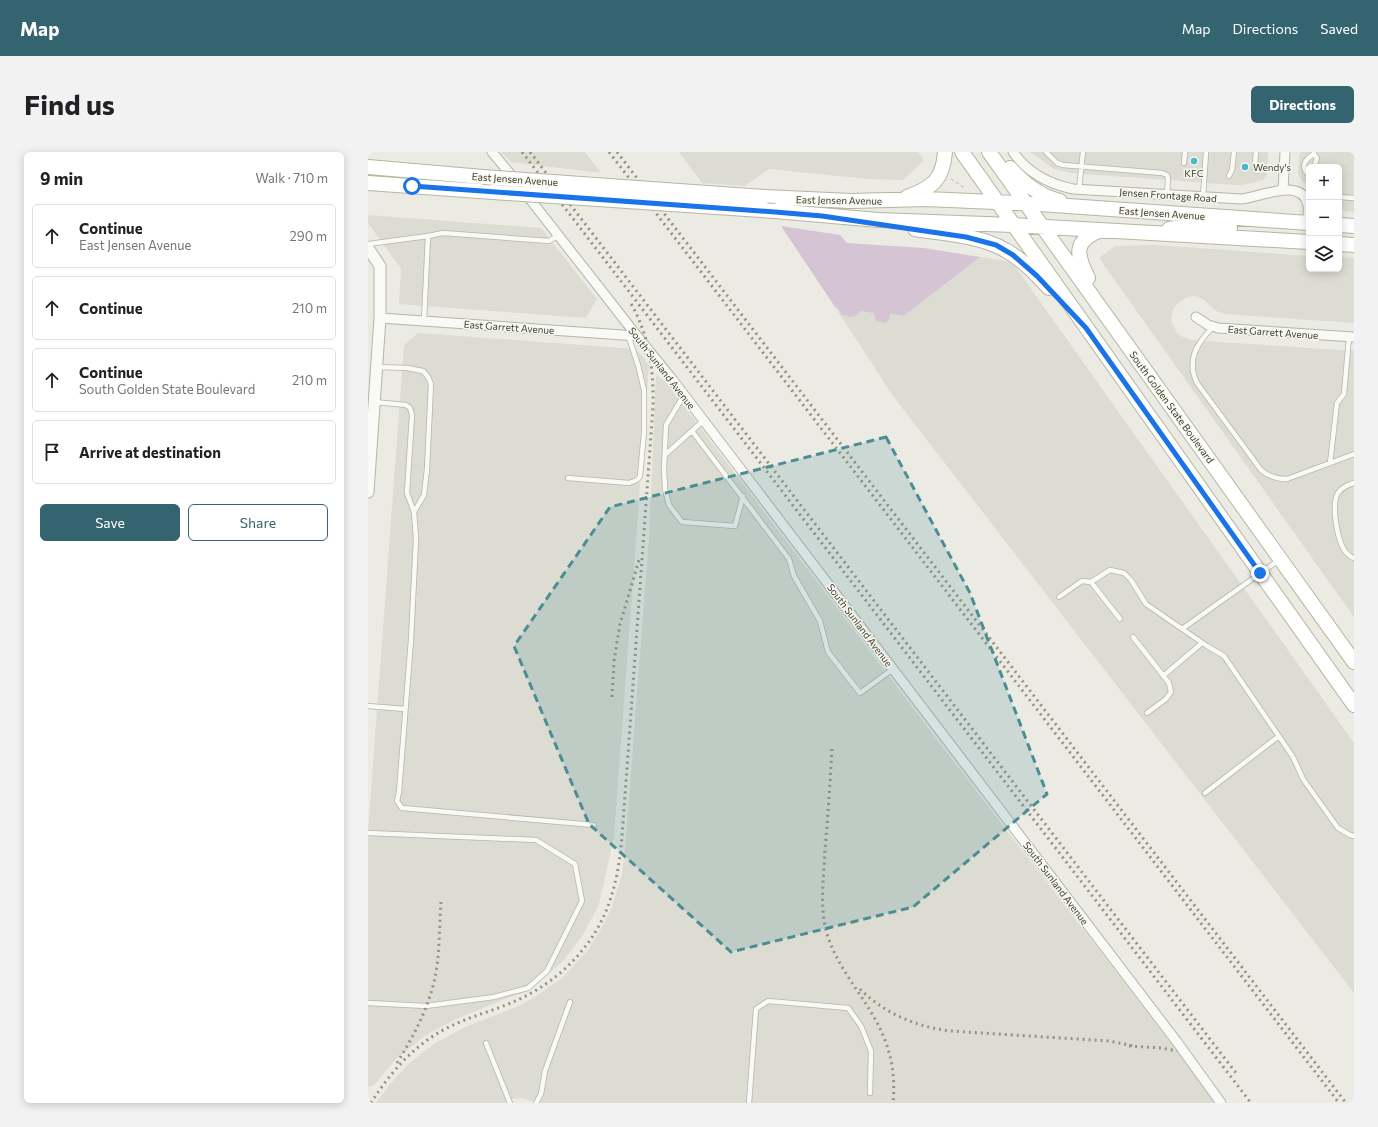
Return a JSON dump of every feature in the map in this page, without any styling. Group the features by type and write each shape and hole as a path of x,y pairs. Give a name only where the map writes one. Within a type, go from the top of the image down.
{"main road":[{"path":"901,200 922,191 937,179 942,170 945,152"},
{"path":"962,152 1354,705"},
{"name":"South Golden State Boulevard","path":"989,152 1354,662"},
{"path":"996,152 1021,180 1043,195 1055,200 1104,209"},
{"name":"East Jensen Avenue","path":"368,167 483,177 764,197 843,201 901,200 998,202 1306,223"},
{"name":"East Jensen Avenue","path":"369,183 913,222 1043,226 1306,242"},
{"path":"822,216 966,237 996,245 1013,255 1033,271 1086,328"},
{"path":"1152,233 1188,225 1296,232 1304,229 1306,226"},
{"path":"1342,225 1354,226"},
{"path":"1102,230 1086,237 1082,242 1079,259 1108,318"},
{"path":"1342,244 1354,245"}],"street":[{"name":"South Sunland Avenue","path":"492,152 560,235 632,335 684,394 704,420 1168,1030 1221,1103"},
{"name":"Jensen Frontage Road","path":"1013,152 1037,174 1050,183 1062,187 1248,199 1283,190 1292,190 1306,198 1306,200"},
{"path":"1283,190 1285,152"},
{"path":"368,248 380,266 380,318 377,366 372,388 374,402 368,492"},
{"name":"East Garrett Avenue","path":"1196,317 1201,322 1213,327 1352,337"},
{"name":"East Garrett Avenue","path":"380,318 632,335"}],"lane":[{"path":"1046,152 1057,163 1063,165 1162,173 1167,175 1167,194"},
{"path":"1079,189 1083,152"},
{"path":"1184,163 1185,152"},
{"path":"1203,197 1206,152"},
{"path":"1229,176 1232,170 1234,152"},
{"path":"1256,152 1255,165 1257,171"},
{"path":"1306,171 1304,168 1305,162 1308,157 1314,153 1316,158 1315,164"},
{"path":"1342,197 1354,198"},
{"path":"368,244 443,233 549,241 560,235"},
{"path":"424,321 428,236"},
{"path":"1213,327 1202,338 1197,347 1192,362 1194,377 1261,470 1271,477 1287,479 1354,454"},
{"path":"568,478 629,483 639,479 644,433 644,390 632,335"},
{"path":"1330,463 1337,403 1344,394 1352,337"},
{"path":"377,366 407,368 423,371 431,384 427,469 424,495 414,512"},
{"path":"684,394 666,425 665,489 669,505 682,522 735,526 742,496"},
{"path":"374,402 406,404 410,408 412,415 407,493 414,512 416,539 411,640 399,792 397,801 402,808 594,825"},
{"path":"665,455 704,420"},
{"path":"692,431 790,559 794,576 820,621 828,652 860,693 893,670"},
{"path":"1354,483 1343,488 1337,494 1335,516 1343,549 1354,558"},
{"path":"1182,629 1280,559"},
{"path":"1059,597 1082,581 1091,582 1110,570 1124,573 1131,580 1146,604 1202,643 1224,656 1293,757 1303,779 1338,828 1354,836"},
{"path":"1091,582 1120,619"},
{"path":"1133,637 1169,683 1170,692 1166,699 1147,713"},
{"path":"1163,676 1202,643"},
{"path":"368,706 405,709"},
{"path":"1205,793 1279,736"},
{"path":"368,833 536,840 575,864 582,901 547,971 528,988 494,997 426,1006 368,1003"},
{"path":"749,1103 756,1009 768,1001 848,1008 861,1026 871,1051 870,1093"},
{"path":"536,1103 541,1094 545,1071 570,1002"},
{"path":"486,1043 510,1103"}],"path":[{"path":"946,176 968,189"}],"highlighted area":[{"path":"886,437 970,593 1047,794 913,907 731,952 589,824 514,646 610,507"}],"shaded area":[{"path":"501,152 585,152 601,173 511,162"},
{"path":"679,152 918,152 924,160 903,180 867,179 769,169 745,186 702,183"},
{"path":"1030,152 1268,152 1267,175 1263,180 1244,185 1234,185 1071,173 1054,169"},
{"path":"1300,152 1354,152 1354,212 1342,210 1342,164 1306,164 1306,183 1302,181 1298,173"},
{"path":"368,215 541,228 597,299 586,318 399,304 401,269 368,223"},
{"path":"781,226 840,235 847,243 924,248 980,257 904,316 890,314 890,317 886,323 876,321 874,313 860,311 856,316 849,317 842,315 838,308 835,307"},
{"path":"1155,245 1306,256 1306,272 1342,272 1342,257 1354,258 1354,323 1225,314 1216,311 1203,299 1194,296 1187,297 1177,304 1173,310 1171,320 1176,332 1191,340 1354,351 1354,617 1099,258 1115,246"},
{"path":"980,257 1012,262 1354,743 1354,993 893,396 835,307 904,316"},
{"path":"418,333 636,349 649,365 614,837 599,904 583,935 563,961 552,971 520,993 454,1020 426,1035 396,1059 373,1086 368,1086 368,832 404,345"},
{"path":"656,375 665,381 938,741 1218,1103 537,1103 523,1098 512,1099 505,1103 376,1103 400,1073 412,1061 434,1044 465,1027 514,1008 530,1000 561,979 588,950 611,909 622,874 626,838 649,537"}],"railway":[{"path":"522,152 1251,1103"},
{"path":"530,152 1236,1073"},
{"path":"609,152 1339,1103"},
{"path":"617,152 1346,1103"},
{"path":"371,1103 396,1069 406,1058 427,1040 459,1022 513,1002 530,994 561,972 575,959 597,929 606,912 612,894 620,858 622,837 653,407 649,353 642,327 630,302"},
{"path":"612,697 614,661 620,624 639,560"},
{"path":"832,749 825,849 823,913 827,934 832,948 839,962 872,1013 885,1040 893,1071 893,1103"},
{"path":"397,1063 419,1024 431,993 436,972 441,902"},
{"path":"860,989 880,1006 902,1018 914,1023 938,1029 1109,1041 1134,1046"},
{"path":"1129,1046 1161,1048 1177,1051"}],"place":[{"name":"KFC","path":"1194,161"},
{"name":"Wendy's","path":"1245,167"}],"route":[{"path":"412,186 822,216 966,237 996,245 1006,250 1024,263 1086,328 1260,573"}]}
